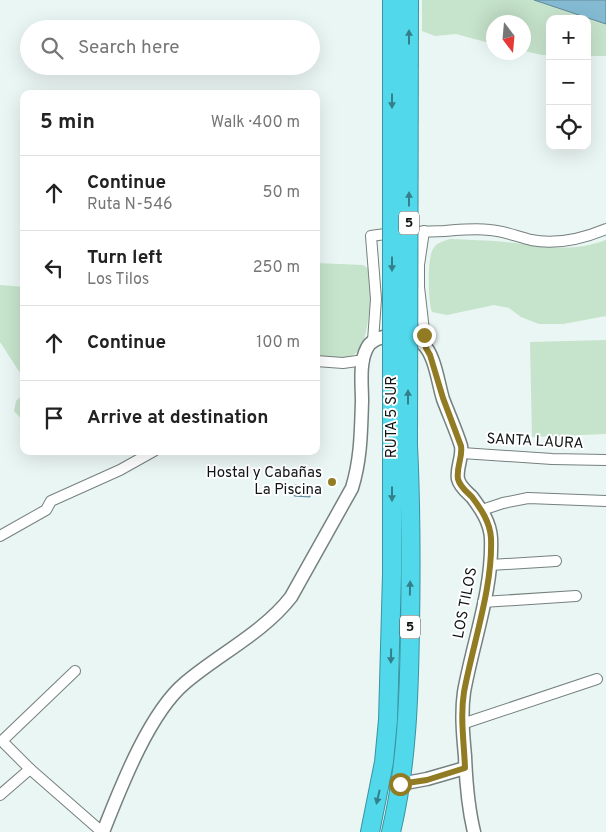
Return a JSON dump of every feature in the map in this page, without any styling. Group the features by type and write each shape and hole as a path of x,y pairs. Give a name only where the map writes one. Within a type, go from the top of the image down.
{"highway":[{"name":"RUTA 5 SUR","path":"391,832 400,784 407,724 411,530 400,445 392,0"},
{"name":"RUTA 5 SUR","path":"370,832 384,762 388,720 392,574 400,445 409,0"}],"street":[{"path":"373,341 376,299 371,236 462,229 492,230 548,242 590,236 606,229"},
{"path":"424,231 419,265 419,287 426,348"},
{"path":"75,671 2,741 30,769 102,832 139,750 168,700 185,683 268,622 282,609 291,597 345,503 358,468 364,360 367,348 373,341 382,337 412,337 421,342 426,348 458,436 462,453"},
{"path":"320,361 342,363 364,360"},
{"name":"SANTA LAURA","path":"462,453 552,460 606,460"},
{"name":"LOS TILOS","path":"462,453 458,467 458,479 482,510 487,519 491,536 490,565 464,692 462,724 470,819 474,832"},
{"path":"0,536 46,510 51,501 120,470 147,455"},
{"path":"482,510 528,498 606,501"},
{"path":"490,565 556,561"},
{"path":"483,602 576,596"},
{"path":"462,724 596,679"},
{"path":"400,784 427,780 465,768"},
{"path":"0,795 30,769"}],"green space":[{"path":"422,0 534,0 579,15 546,15 546,55 531,53 531,15 486,15 486,42 456,34 435,36 422,31"},
{"path":"591,19 606,24 606,56 591,56"},
{"path":"450,239 567,248 580,247 606,240 606,316 563,324 539,324 521,317 509,308 494,305 447,315 432,312 429,280 431,254 436,245"},
{"path":"320,263 363,265 372,271 367,328 364,340 360,349 355,354 341,358 320,357"},
{"path":"0,285 20,287 20,373 0,342"},
{"path":"606,340 606,434 532,437 530,342"},
{"path":"20,397 20,418 14,411 16,401"}],"water":[{"path":"534,0 606,0 606,24 591,19 591,15 579,15"},
{"path":"295,485 311,486 310,497 294,496"}],"place":[{"name":"Hostal y Cabañas La Piscina","path":"332,482"}],"route":[{"path":"400,784 427,780 465,768 462,708 490,565 490,528 482,510 458,479 458,467 462,453 461,446 426,348 424,335"}]}
